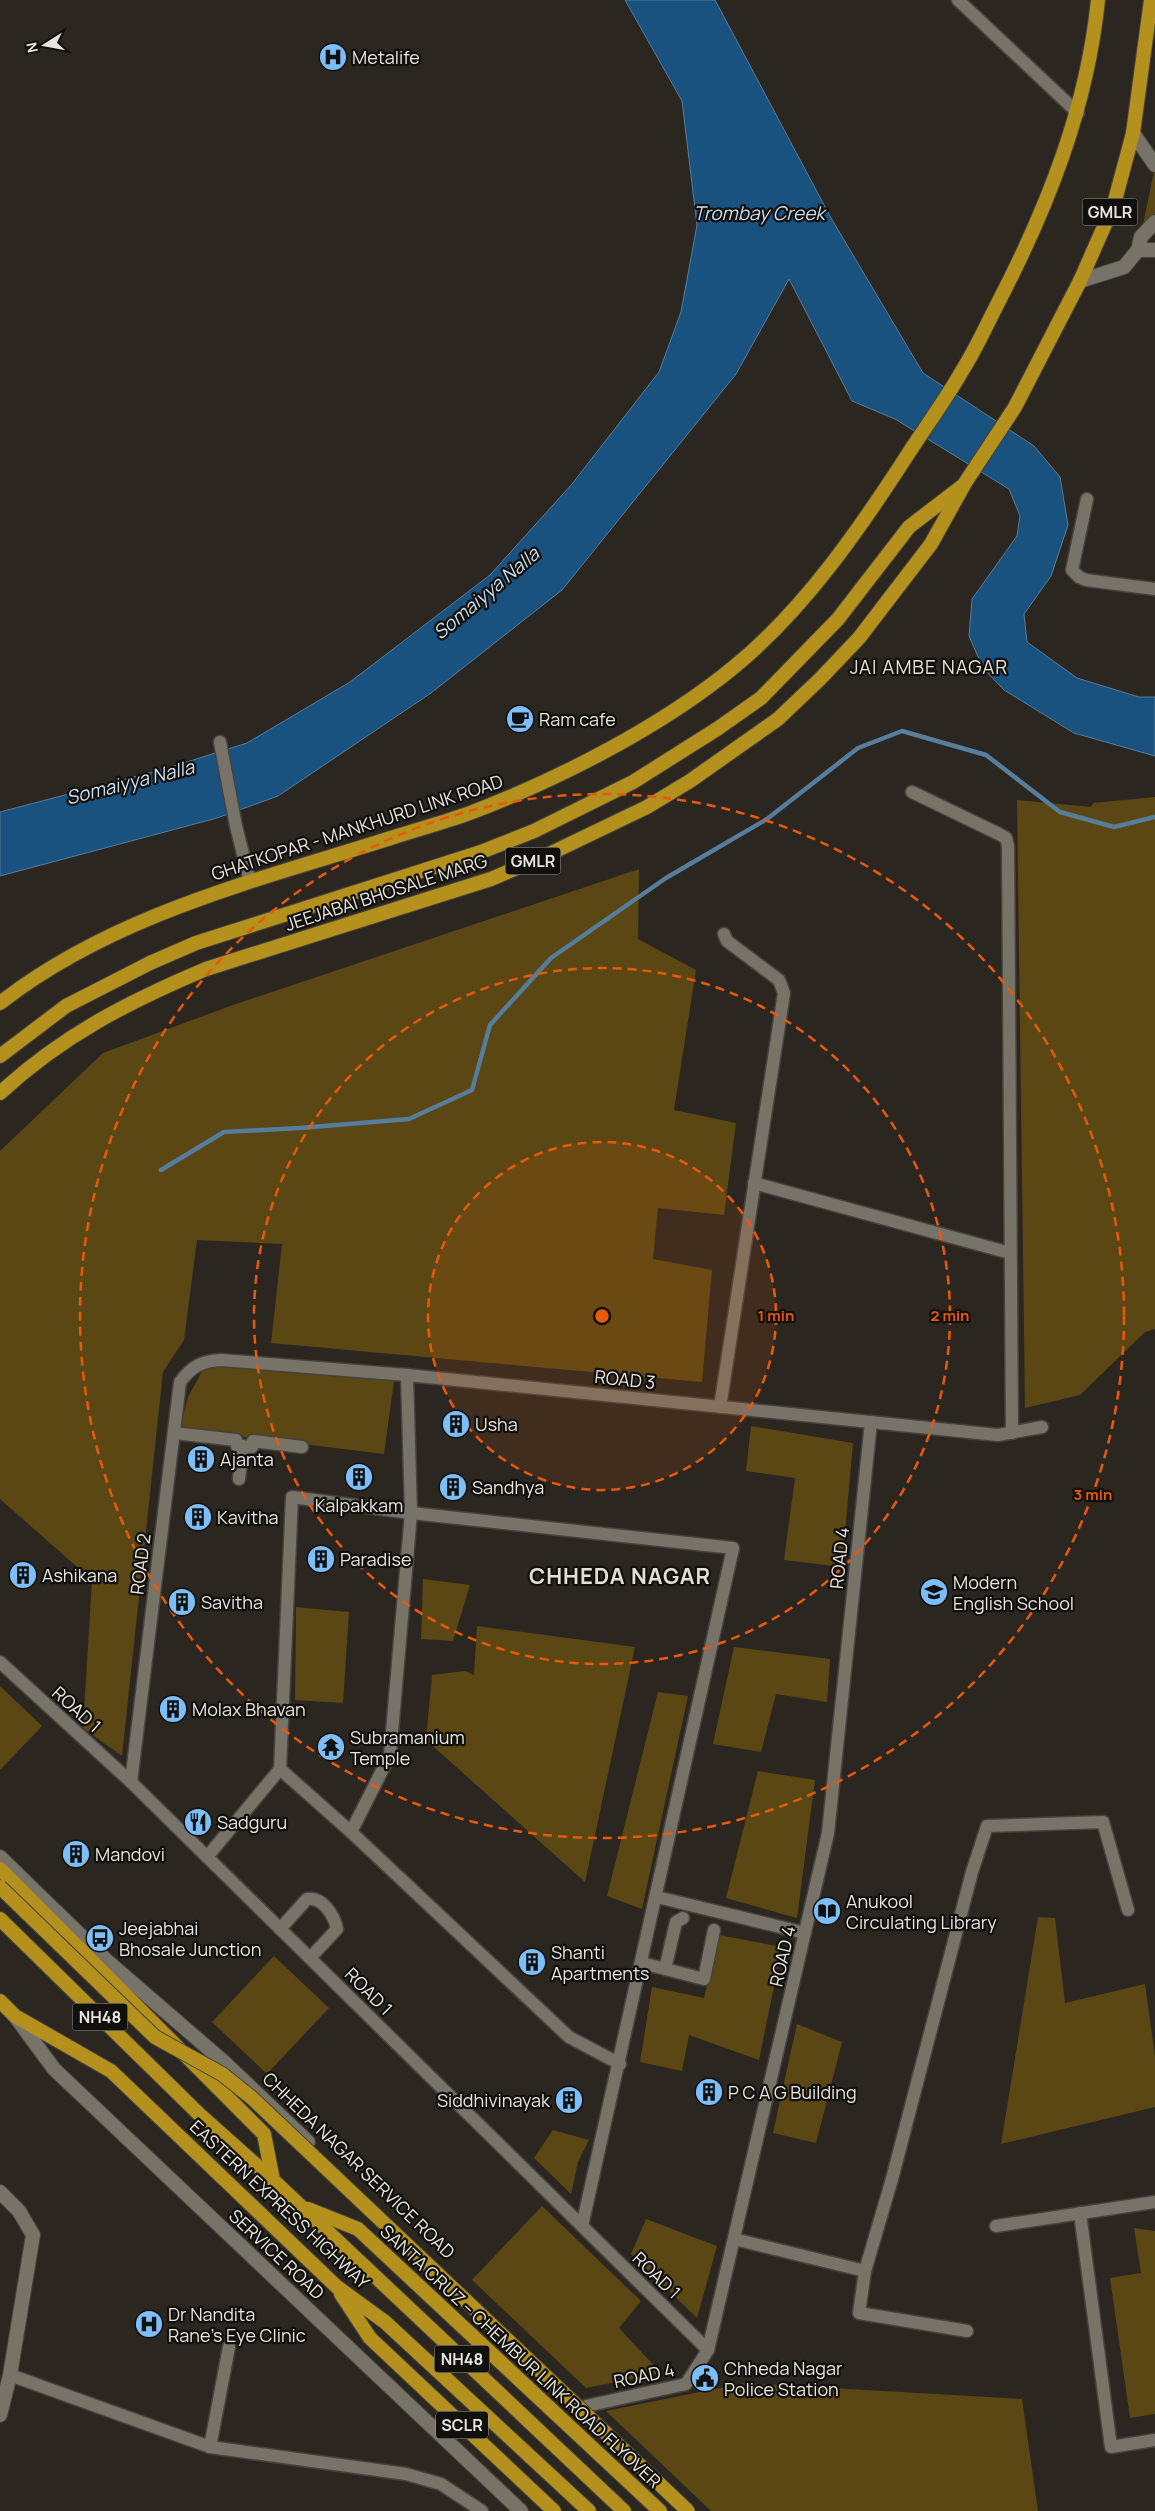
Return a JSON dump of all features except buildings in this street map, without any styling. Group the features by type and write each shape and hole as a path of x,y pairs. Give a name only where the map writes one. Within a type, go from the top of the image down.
{"highway":[{"path":"1078,113 1098,0"},
{"name":"GMLR","path":"965,483 1015,407 1080,281 1114,204 1133,133 1151,0"},
{"name":"GHATKOPAR - MANKHURD LINK ROAD","path":"0,1003 44,972 133,926 182,905 484,807 519,793 606,751 662,717 735,666 796,605 876,503 962,372 1026,250 1056,180 1078,113"},
{"path":"0,1056 66,1006 150,963 196,943 481,852 534,830 633,782 675,757 761,698 838,620 909,527 965,483"},
{"name":"JEEJABAI BHOSALE MARG","path":"0,1093 44,1055 81,1030 161,988 206,969 491,879 597,832 646,807 690,781 778,719 858,638 931,544 965,483"},
{"path":"0,1869 264,2134 273,2180"},
{"path":"0,1887 156,2037 222,2074 252,2098 688,2511"},
{"name":"NH48","path":"0,1920 200,2115 273,2180"},
{"name":"EASTERN EXPRESS HIGHWAY","path":"0,2001 15,2016 112,2071 336,2287 385,2322 589,2511"},
{"name":"EASTERN EXPRESS HIGHWAY","path":"273,2180 624,2511"},
{"name":"SANTA CRUZ – CHEMBUR LINK ROAD FLYOVER","path":"301,2207 358,2229 538,2400 660,2511"},
{"name":"SCLR","path":"336,2287 370,2338 554,2511"}],"street":[{"path":"958,0 1078,113"},
{"path":"1133,133 1155,165"},
{"path":"1080,281 1124,267 1138,250 1141,237 1155,222"},
{"path":"1138,250 1155,250"},
{"path":"1087,499 1072,570 1079,577 1086,580 1155,589"},
{"path":"221,745 236,826 250,882"},
{"path":"912,792 999,834 1006,838 1008,846 1012,1433"},
{"path":"720,1407 784,993 779,980 727,941 724,934"},
{"path":"754,1183 1010,1253"},
{"name":"ROAD 3","path":"202,1361 221,1360 407,1375 998,1435 1042,1428"},
{"name":"ROAD 2","path":"131,1782 180,1382 189,1370 202,1361"},
{"path":"351,1832 390,1755 411,1513 407,1375"},
{"name":"ROAD 4","path":"586,2406 686,2384 708,2350 828,1833 871,1422"},
{"path":"174,1433 236,1440 237,1446 252,1447 254,1440 302,1447"},
{"path":"239,1479 243,1446"},
{"path":"207,1857 280,1768 292,1497 411,1513 733,1548 620,2064 582,2226"},
{"name":"ROAD 1","path":"0,1662 131,1782 708,2350"},
{"path":"280,1768 351,1832 569,2037 620,2064"},
{"path":"967,2331 860,2313 865,2271 892,2179 972,1872 987,1826 1104,1822 1128,1910"},
{"name":"CHHEDA NAGAR SERVICE ROAD","path":"0,1857 106,1960 224,2062 601,2419 682,2511"},
{"path":"657,1897 805,1933"},
{"path":"280,1929 306,1899 313,1898 322,1902 336,1922 337,1929 310,1958"},
{"path":"665,1969 676,1922 683,1918"},
{"path":"642,1963 704,1979 714,1930"},
{"name":"SERVICE ROAD","path":"15,2016 54,2069 521,2511"},
{"path":"0,2192 19,2211 34,2235 10,2375 0,2416"},
{"path":"996,2226 1155,2202"},
{"path":"1080,2213 1111,2447 1155,2440"},
{"path":"734,2239 865,2271"},
{"path":"210,2447 229,2347"},
{"path":"10,2375 210,2447 406,2474 441,2484 482,2511"}],"shaded area":[{"path":"1155,167 1155,229 1142,229"},
{"path":"1155,797 1155,1329 1145,1332 1080,1395 1025,1408 1017,800 1091,807 1093,803"},
{"path":"639,869 638,939 696,970 674,1110 736,1123 724,1215 658,1208 653,1259 712,1270 702,1382 271,1343 282,1244 197,1240 184,1340 163,1372 122,1756 83,1728 92,1580 0,1499 0,1151 103,1053 233,1005"},
{"path":"205,1366 394,1381 384,1454 180,1429 188,1397"},
{"path":"751,1426 853,1443 842,1567 784,1560 795,1478 746,1471"},
{"path":"423,1579 470,1585 453,1641 421,1639"},
{"path":"296,1607 349,1612 343,1703 295,1700"},
{"path":"477,1626 635,1647 585,1882 426,1740 432,1675 465,1671 474,1675"},
{"path":"734,1647 830,1659 827,1702 776,1694 761,1752 713,1744"},
{"path":"0,1686 42,1726 0,1770"},
{"path":"658,1692 688,1696 642,1909 607,1896"},
{"path":"758,1771 815,1780 797,1918 726,1898"},
{"path":"1038,1917 1055,1918 1065,2003 1145,1984 1155,2056 1155,2107 1001,2144"},
{"path":"719,1935 782,1947 759,2060 689,2035 682,2071 640,2062 652,1987 704,1998"},
{"path":"274,1956 329,2008 267,2074 212,2022"},
{"path":"797,2024 842,2042 816,2143 773,2133"},
{"path":"553,2130 589,2140 578,2162 571,2194 534,2158"},
{"path":"542,2206 641,2301 619,2328 661,2373 586,2388 472,2280"},
{"path":"646,2219 717,2246 697,2318 631,2254"},
{"path":"1134,2228 1155,2231 1155,2414 1130,2418 1110,2278 1141,2273"},
{"path":"744,2383 1022,2399 1038,2511 711,2511 606,2411"}],"water":[{"name":"Trombay Creek","path":"625,0 715,0 831,218 923,373 1034,446 1060,477 1068,525 1051,576 1024,614 1027,642 1077,678 1139,697 1155,697 1155,756 1074,733 1004,690 983,668 969,636 972,599 1017,536 1020,516 1009,489 895,419 852,401 789,279 736,374 562,590 431,693 278,796 217,818 0,876 0,812 168,768 247,743 350,682 490,575 572,484 659,372 681,312 697,225 682,101"}],"waterway":[{"path":"161,1170 224,1132 409,1119 472,1090 490,1025 551,958 666,878 767,819 858,748 902,731 986,755 1060,812 1114,827 1155,817"}],"place":[{"name":"Metalife","path":"333,57"},
{"name":"Ram cafe","path":"520,719"},
{"name":"Usha","path":"456,1424"},
{"name":"Ajanta","path":"201,1459"},
{"name":"Kalpakkam","path":"359,1477"},
{"name":"Sandhya","path":"453,1487"},
{"name":"Kavitha","path":"198,1517"},
{"name":"Paradise","path":"321,1559"},
{"name":"Ashikana","path":"23,1575"},
{"name":"Modern English School","path":"934,1592"},
{"name":"Savitha","path":"182,1602"},
{"name":"Molax Bhavan","path":"173,1709"},
{"name":"Subramanium Temple","path":"331,1747"},
{"name":"Sadguru","path":"198,1822"},
{"name":"Mandovi","path":"76,1854"},
{"name":"Anukool Circulating Library","path":"827,1911"},
{"name":"Jeejabhai Bhosale Junction","path":"100,1938"},
{"name":"Shanti Apartments","path":"532,1962"},
{"name":"P C A G Building","path":"709,2092"},
{"name":"Siddhivinayak","path":"569,2100"},
{"name":"Dr Nandita Rane's Eye Clinic","path":"149,2324"},
{"name":"Chheda Nagar Police Station","path":"705,2378"}],"district":[{"name":"JAI AMBE NAGAR","path":"929,667"},
{"name":"CHHEDA NAGAR","path":"620,1576"}],"water label":[{"name":"Somaiyya Nalla","path":"486,593"},
{"name":"Somaiyya Nalla","path":"130,782"}]}
